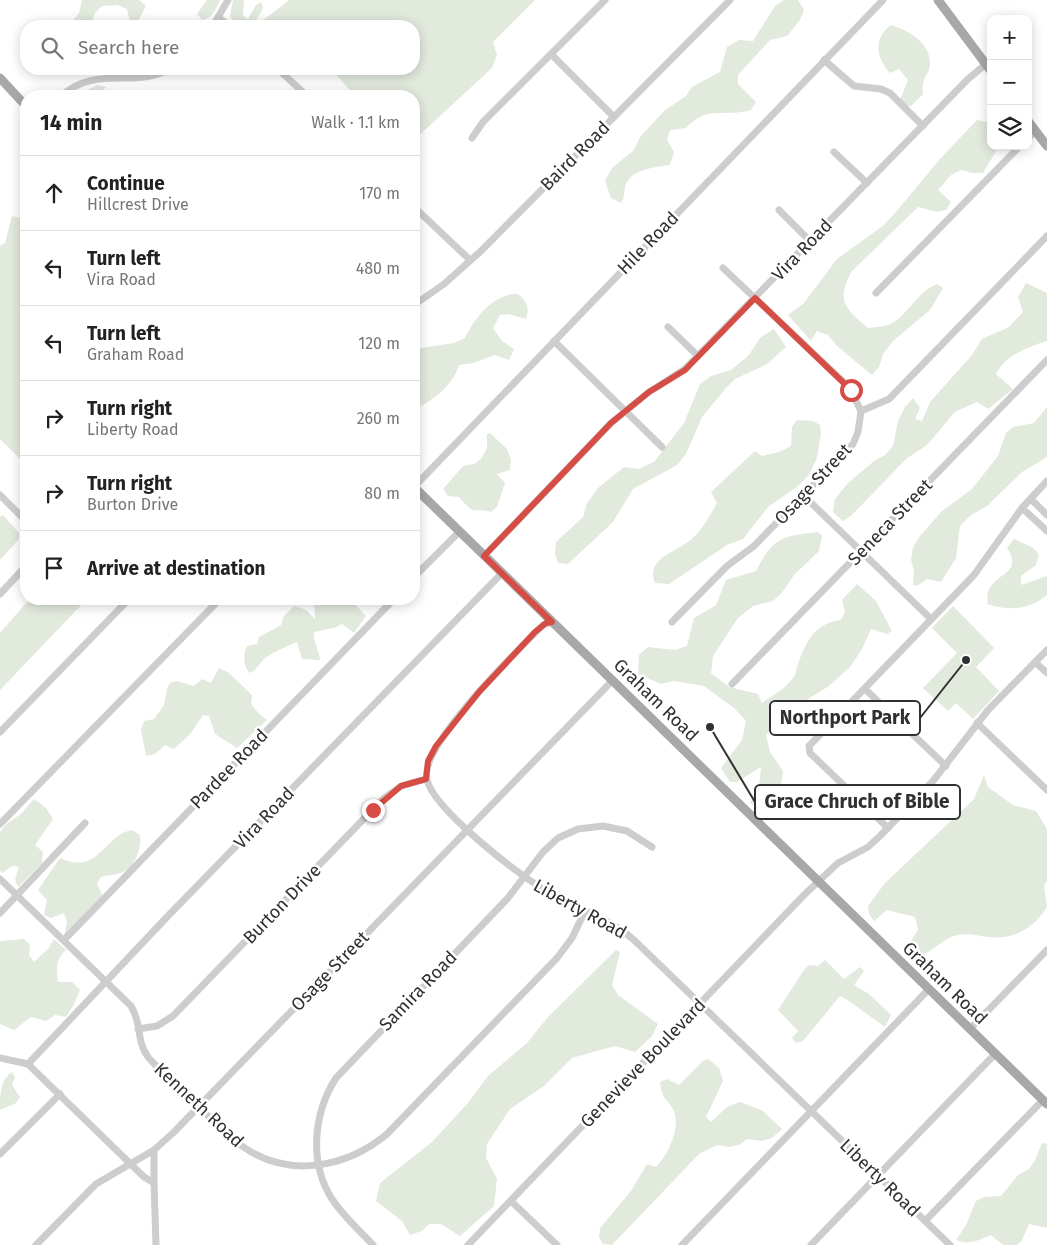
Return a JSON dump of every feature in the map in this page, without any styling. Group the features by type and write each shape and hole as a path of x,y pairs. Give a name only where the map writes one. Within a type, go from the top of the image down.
{"main road":[{"path":"938,0 987,67"},
{"path":"0,78 20,100"},
{"path":"1032,126 1047,146"},
{"name":"Graham Road","path":"420,493 1045,1102"}],"street":[{"path":"222,20 219,18 228,0"},
{"path":"472,138 483,122 605,0"},
{"name":"Baird Road","path":"420,301 444,284 470,260 730,0"},
{"name":"Hile Road","path":"420,481 883,0"},
{"path":"551,54 614,116"},
{"path":"824,60 854,86 881,89 890,93 923,126"},
{"name":"Vira Road","path":"484,556 624,411 649,392 679,374 923,126 987,69"},
{"path":"69,90 74,86 97,79 151,75"},
{"path":"284,75 300,90"},
{"path":"1032,134 1036,131"},
{"path":"876,293 1016,150"},
{"path":"834,152 866,183"},
{"path":"779,210 810,241"},
{"path":"420,213 470,260"},
{"path":"723,268 849,387 861,411 878,406 889,399 1047,236"},
{"path":"668,327 698,356"},
{"path":"554,341 662,447"},
{"name":"Seneca Street","path":"732,684 1047,360"},
{"name":"Osage Street","path":"672,622 727,566 754,546 853,444 858,432 861,411"},
{"path":"888,828 808,750 810,744 974,575 1022,508 1047,481"},
{"path":"0,495 20,515"},
{"path":"804,496 931,619"},
{"path":"1031,499 1047,515"},
{"path":"1022,508 1047,531"},
{"path":"420,571 459,532"},
{"path":"0,594 20,572"},
{"name":"Vira Road","path":"28,1064 502,574"},
{"path":"0,732 123,605"},
{"path":"0,824 214,605"},
{"name":"Pardee Road","path":"64,940 388,605"},
{"path":"426,779 431,753 461,714 535,632 546,623 552,622"},
{"name":"Genevieve Boulevard","path":"468,1245 818,882 838,863 868,847 888,828 946,766 977,723 1047,650"},
{"path":"1036,662 1047,673"},
{"name":"Osage Street","path":"36,1245 91,1189 130,1163 154,1150 199,1106 612,681"},
{"path":"865,689 946,766"},
{"path":"977,723 1047,790"},
{"name":"Liberty Road","path":"426,779 433,795 468,830 524,877 585,911 608,920 625,932 950,1245"},
{"name":"Burton Drive","path":"138,1029 158,1026 168,1020 384,798 401,786 426,779"},
{"path":"0,912 85,823"},
{"name":"Samira Road","path":"373,1245 343,1214 331,1198 320,1166 316,1139 318,1123 326,1097 336,1078 508,898 551,843 578,830 597,826 619,829 635,835 652,847"},
{"name":"Kenneth Road","path":"0,879 131,1006 137,1017 140,1043 148,1057 234,1140 253,1153 291,1165 320,1166 339,1162 364,1151 398,1122 557,958 572,938 585,911"},
{"path":"970,1029 1047,950"},
{"path":"682,1245 929,989"},
{"path":"811,1245 995,1054"},
{"path":"0,1058 28,1064 130,1163 154,1183"},
{"path":"0,1154 60,1094"},
{"path":"925,1221 1045,1102"},
{"path":"154,1150 156,1245"},
{"path":"511,1201 557,1245"}],"shaded area":[{"path":"82,0 139,0 146,6 139,20 130,20 127,9 117,5 102,6 94,14 93,20 73,20 79,13"},
{"path":"207,0 220,0 213,13 202,20 197,14"},
{"path":"233,0 244,0 243,16 248,19 256,5 261,2 263,8 258,20 232,20 230,16"},
{"path":"289,0 535,0 493,42 497,55 492,68 420,134 420,90 350,90 336,75 420,75 420,20 262,20"},
{"path":"784,0 798,0 804,10 800,20 787,36 770,40 738,75 738,84 756,102 751,110 709,114 701,116 686,128 670,130 667,140 674,152 670,165 645,170 634,175 626,184 621,203 611,198 605,181 612,168 633,151 641,136 664,111 686,96 692,87 720,72 727,47 739,40 753,41 775,6"},
{"path":"891,25 917,38 927,50 929,56 930,64 923,83 923,94 911,106 906,106 900,100 908,80 899,69 890,73 879,55 878,48 881,36"},
{"path":"97,85 106,87 103,90 87,90"},
{"path":"977,120 987,122 987,150 997,150 983,173 961,170 951,175 938,190 951,202 946,210 937,212 918,207 852,271 847,281 844,290 845,304 868,328 886,326 895,322 930,288 937,284 943,288 930,310 893,341 883,354 879,367 872,375 837,346 828,335 817,331 811,341 788,315 804,303 837,259 884,225 940,159"},
{"path":"12,216 20,218 20,459 0,439 0,246 5,243"},
{"path":"1026,283 1047,293 1047,341 1018,353 1000,367 996,374 1013,389 988,409 977,402 955,412 927,445 906,459 852,515 843,521 833,512 835,499 848,483 874,461 885,455 893,446 898,421 905,407 913,398 920,408 915,419 922,421 930,402 972,355 982,339 1009,327 1023,312 1018,297"},
{"path":"518,294 528,308 526,319 508,314 500,315 493,328 502,341 514,349 509,360 495,355 473,363 459,365 447,386 420,406 420,348 454,343 465,338 484,310 504,296"},
{"path":"774,329 786,347 767,364 735,379 702,417 686,454 677,465 633,489 613,522 568,564 558,563 555,554 556,542 583,517 587,503 598,488 624,467 639,469 654,462 684,423 700,384 711,376 731,370 748,356 761,337"},
{"path":"1047,407 1047,457 1022,472 987,506 971,515 960,526 956,558 941,582 927,579 917,586 913,585 914,571 911,560 913,547 920,536 942,511 972,489 998,456 1006,433 1013,427 1034,423"},
{"path":"797,420 813,421 820,425 821,433 817,458 809,475 798,486 768,507 743,539 727,545 669,584 655,583 653,574 659,561 693,538 709,517 717,503 711,492 755,451 762,456 779,452 791,446 792,427"},
{"path":"490,433 507,449 511,460 510,470 497,474 505,483 497,507 491,512 473,510 459,497 448,496 443,489 463,466 474,464 481,459 487,448 487,434"},
{"path":"3,515 19,533 19,539 0,560 0,517"},
{"path":"818,532 822,536 819,551 794,575 781,594 773,601 753,606 738,618 713,656 711,673 729,687 758,694 762,703 783,689 793,678 804,648 813,634 824,625 841,620 845,612 842,600 857,584 876,601 892,631 887,634 871,629 862,649 850,667 829,686 790,710 766,735 770,752 783,771 781,784 758,807 750,803 759,786 761,767 737,782 730,782 721,768 742,740 746,721 734,708 704,686 674,681 661,684 638,674 639,655 648,647 675,650 687,646 694,618 716,605 726,580 756,571 773,545 779,541 795,535"},
{"path":"1014,539 1032,547 1039,554 1036,565 1021,576 1021,585 1047,576 1047,595 1033,604 1018,608 1002,608 987,604 988,592 992,585 1010,568 1012,563 1007,548"},
{"path":"24,605 81,605 0,690 0,633"},
{"path":"314,605 356,605 366,616 354,633 342,624 334,628 314,632 320,660 302,659 297,642 268,656 250,673 244,660 247,646 257,644 259,637 281,625 284,616 294,606 306,610 315,619"},
{"path":"953,606 994,648 976,667 999,691 973,719 956,703 948,711 923,688 957,653 932,628"},
{"path":"219,668 229,673 252,695 251,704 267,720 237,748 215,734 209,716 203,715 191,733 174,749 165,745 155,754 146,756 141,730 144,721 154,719 164,705 170,683 177,681 194,686 202,679 211,683"},
{"path":"984,775 988,787 1013,805 1036,811 1047,829 1047,881 1044,885 1047,907 1042,915 1029,927 1014,935 988,937 969,934 957,935 945,940 924,954 912,957 910,942 918,930 915,917 887,910 874,921 869,914 868,906 885,883 974,799"},
{"path":"34,799 46,808 53,819 35,845 43,852 42,863 18,887 15,880 19,867 12,866 2,873 0,870 0,832 6,824 21,814"},
{"path":"132,830 140,835 140,847 136,859 123,872 101,877 97,883 103,897 64,936 67,922 64,913 51,918 44,915 47,900 38,890 60,858 73,862 84,862 100,853 122,833"},
{"path":"24,939 30,945 29,955 34,962 49,948 54,939 66,950 60,957 57,965 58,982 72,982 80,990 66,1017 55,1015 46,1021 31,1017 14,1030 0,1024 0,941"},
{"path":"616,950 620,952 612,985 618,995 658,1024 652,1036 635,1052 615,1046 572,1058 544,1086 510,1109 487,1144 486,1158 497,1179 494,1206 460,1236 441,1224 429,1224 422,1231 410,1235 402,1221 376,1201 380,1183 432,1142 467,1104 488,1076 527,1043 548,1017"},
{"path":"825,960 844,979 860,967 864,971 854,985 869,994 891,1015 885,1027 840,996 803,1041 796,1043 792,1038 798,1031 778,1010 804,970 809,965 818,966"},
{"path":"708,1059 719,1068 723,1081 706,1117 711,1122 727,1107 740,1102 763,1111 782,1129 772,1138 762,1141 747,1139 739,1145 729,1147 717,1145 699,1154 612,1245 603,1244 599,1237 600,1228 631,1191 647,1164 656,1167 661,1162 672,1140 676,1123 675,1116 673,1109 663,1095 660,1082 667,1079 679,1085 703,1061"},
{"path":"12,1072 15,1077 12,1085 20,1097 16,1103 0,1110 3,1083"},
{"path":"1042,1143 1047,1144 1047,1228 1029,1224 1022,1240 1017,1245 1003,1245 991,1235 973,1242 956,1240 966,1225 976,1201 984,1197 1001,1196 1018,1175 1029,1169"}],"place":[{"name":"Northport Park","path":"966,660"},
{"name":"Grace Chruch of Bible","path":"710,727"}],"route":[{"path":"373,810 384,798 401,786 426,779 431,753 461,714 487,682 535,632 546,623 552,622 484,556 611,423 639,399 685,370 755,298 770,310 851,390"}]}
